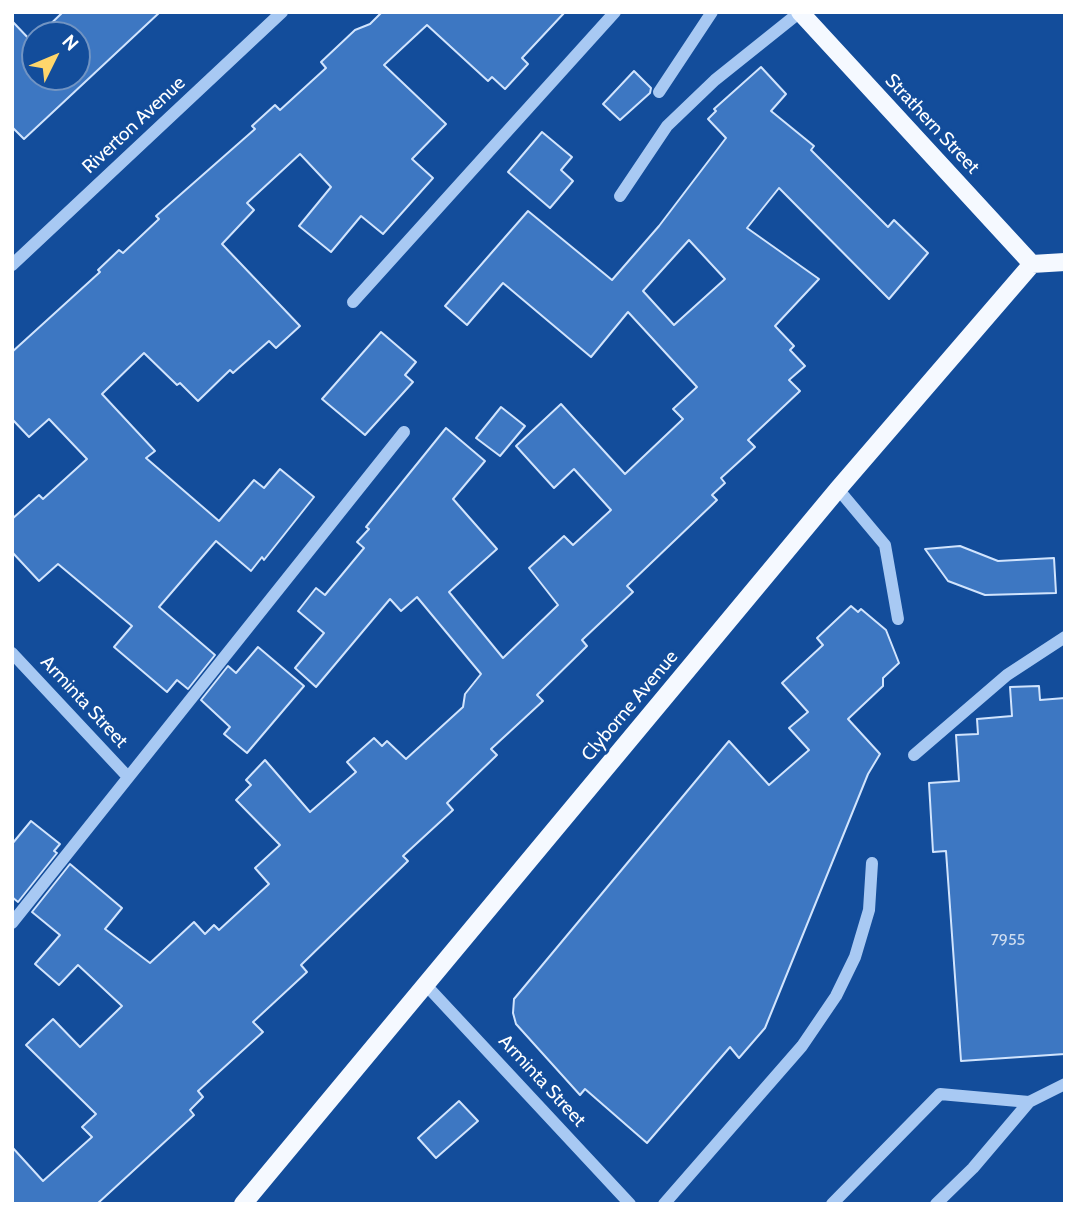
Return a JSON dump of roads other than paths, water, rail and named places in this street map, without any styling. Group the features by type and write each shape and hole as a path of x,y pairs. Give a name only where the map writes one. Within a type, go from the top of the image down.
{"main road":[{"name":"Strathern Street","path":"800,12 1032,264"},
{"path":"1032,264 1065,262"},
{"name":"Clyborne Avenue","path":"243,1204 838,489 1032,264"}],"street":[{"name":"Riverton Avenue","path":"12,265 282,12"},
{"path":"353,302 615,12"},
{"path":"659,92 712,12"},
{"path":"620,196 667,126 715,80 800,12"},
{"path":"12,923 404,432"},
{"path":"838,489 885,545 898,619"},
{"path":"914,755 1007,675 1065,637"},
{"name":"Arminta Street","path":"12,653 128,777"},
{"path":"664,1204 802,1045 836,996 855,957 869,910 872,863"},
{"name":"Arminta Street","path":"425,984 630,1204"},
{"path":"936,1204 973,1168 1029,1102 1065,1084"},
{"path":"832,1204 940,1094 1029,1102"}]}
